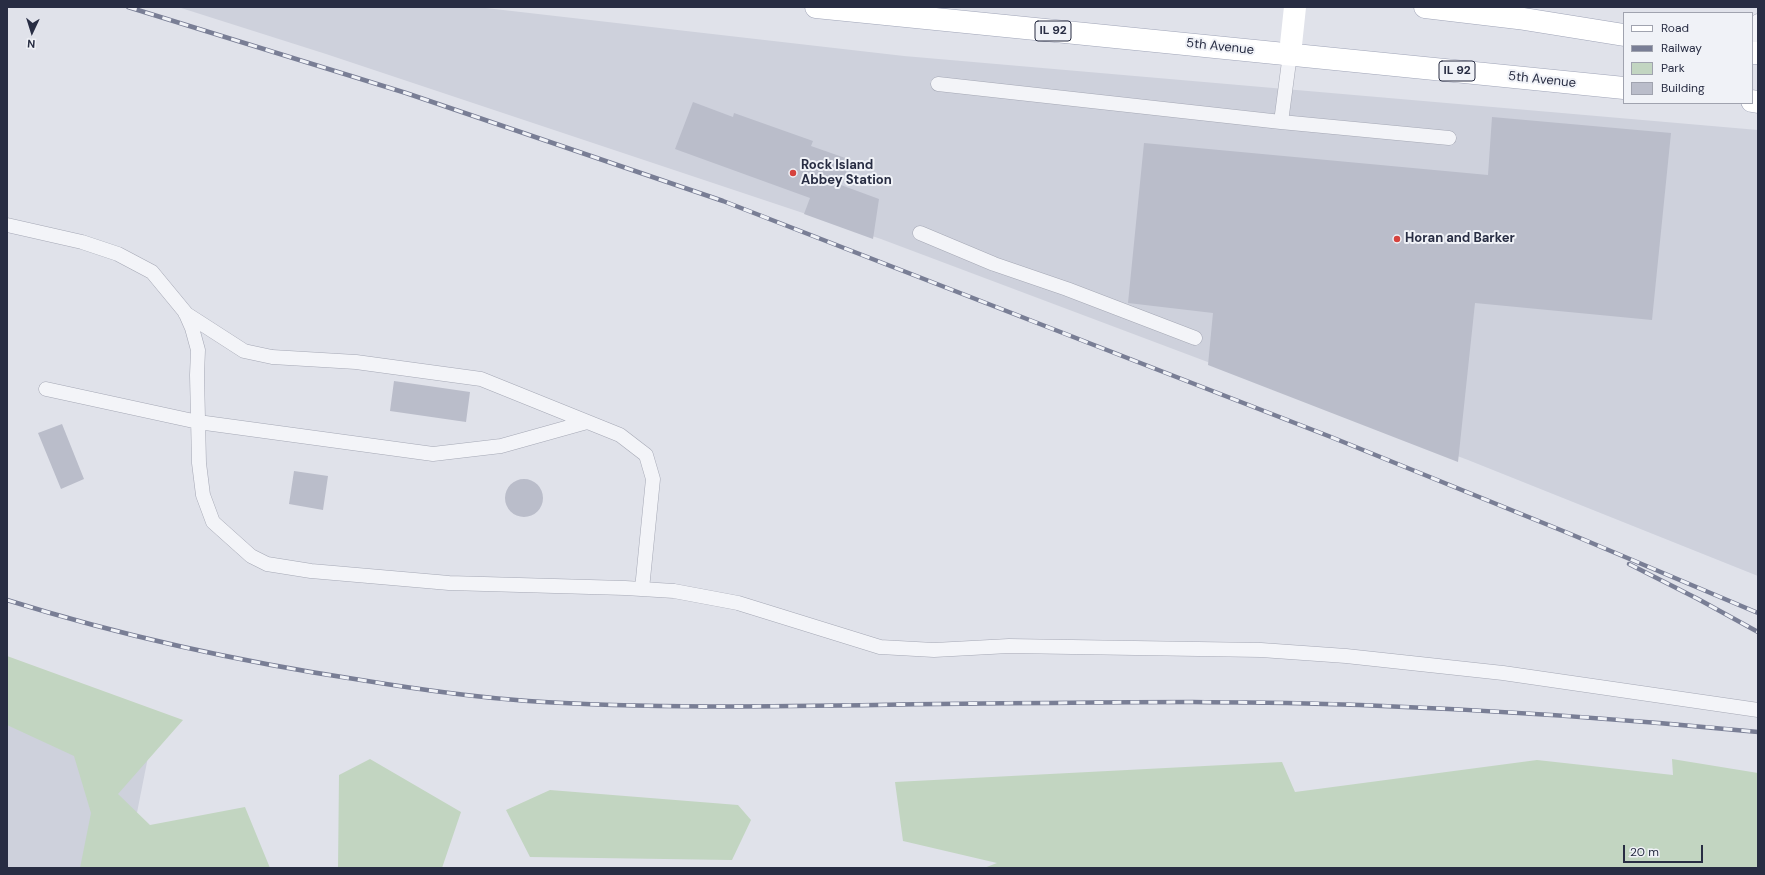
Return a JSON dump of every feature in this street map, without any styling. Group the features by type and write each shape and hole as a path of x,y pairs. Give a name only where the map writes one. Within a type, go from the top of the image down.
{"main road":[{"name":"5th Avenue","path":"816,7 1623,88"},
{"path":"1290,54 1296,7"},
{"path":"1425,7 1518,18 1623,35"}],"lane":[{"path":"1753,43 1758,21"},
{"path":"1281,122 1290,54"},
{"path":"938,84 1281,122 1449,138"},
{"path":"7,225 82,242 118,254 152,272 185,312 192,328 198,350 199,463 202,489 213,522 246,552 267,564 311,571 449,583 674,591 738,603 880,647 934,650 1009,646 1253,650 1322,655 1502,673 1758,710"},
{"path":"920,233 994,264 1067,288 1195,338"},
{"path":"185,312 244,350 272,357 356,362 481,379 620,435 646,455 653,479 642,589"},
{"path":"46,389 198,422 433,454 501,446 587,422"}],"shaded area":[{"path":"178,7 477,7 904,56 1758,130 1758,576 1468,460 881,239 326,54"},
{"path":"7,692 149,752 126,868 7,868"}],"green space":[{"path":"7,656 183,720 118,794 150,825 245,807 270,868 80,868 91,813 74,756 7,725"},
{"path":"370,759 461,812 442,868 338,868 339,775"},
{"path":"1672,759 1758,773 1758,868 984,868 997,863 903,841 895,782 1282,762 1295,792 1537,760 1673,775"},
{"path":"550,790 738,805 751,820 732,860 530,857 506,810"}],"building":[{"name":"Rock Island Abbey Station","path":"693,102 733,117 734,113 813,141 811,146 851,160 841,185 879,199 873,239 804,214 810,198 675,149"},
{"name":"Horan and Barker","path":"1492,117 1671,133 1652,320 1475,303 1458,462 1208,365 1213,313 1128,303 1144,143 1488,175"},
{"path":"394,381 470,392 466,422 390,411"},
{"path":"62,424 84,479 61,489 38,433"},
{"path":"294,471 328,476 323,510 289,504"},
{"path":"524,479 534,482 540,488 543,498 540,508 534,514 524,517 514,514 508,508 505,498 508,488 514,482"}],"railway":[{"path":"128,7 406,93 723,201 1331,437 1568,533 1758,613"},
{"path":"1629,564 1698,599 1758,632"},
{"path":"7,600 94,625 182,647 271,665 423,690 528,701 658,706 1244,702 1410,707 1659,723 1758,732"}],"place":[{"name":"Rock Island Abbey Station","path":"793,173"},
{"name":"Horan and Barker","path":"1397,239"}]}
